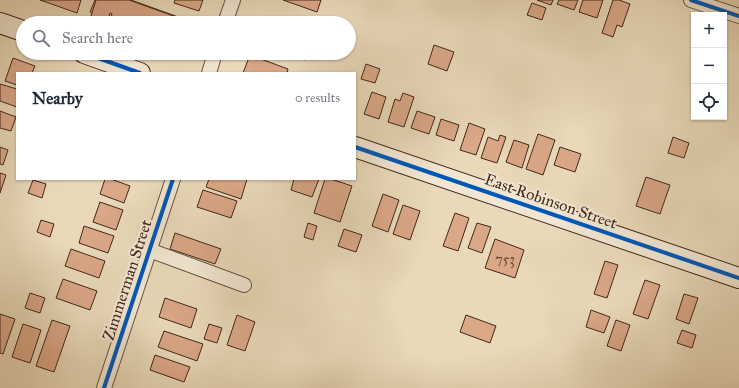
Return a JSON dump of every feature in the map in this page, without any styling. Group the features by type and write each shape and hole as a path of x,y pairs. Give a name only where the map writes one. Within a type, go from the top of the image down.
{"street":[{"path":"227,16 233,0"},
{"path":"690,0 739,16"},
{"path":"0,23 16,29"},
{"path":"104,60 137,72"},
{"path":"209,72 213,60"},
{"name":"East Robinson Street","path":"356,147 739,278"},
{"name":"Zimmerman Street","path":"104,388 173,180"},
{"path":"149,250 244,285"}],"building":[{"path":"40,0 81,0 77,13"},
{"path":"95,0 131,0 176,16 101,16 90,12"},
{"path":"96,0 129,0 174,16 112,16 112,14 110,13 109,16 91,16"},
{"path":"175,0 203,0 199,11 174,3"},
{"path":"283,0 321,0 317,12"},
{"path":"537,0 553,0 551,5"},
{"path":"559,0 578,0 574,10 557,4"},
{"path":"583,0 603,0 597,18 579,12"},
{"path":"613,0 619,0 630,4 622,27 617,25 613,37 602,33"},
{"path":"532,3 546,8 542,20 527,15"},
{"path":"434,45 454,52 447,71 428,64"},
{"path":"13,58 35,66 32,72 16,72 16,85 5,81"},
{"path":"248,60 264,60 288,69 287,72 243,72"},
{"path":"366,64 380,69 375,83 361,79"},
{"path":"0,84 16,89 16,107 0,101"},
{"path":"372,92 386,97 379,119 364,114"},
{"path":"403,93 414,97 404,127 388,122 395,99 400,101"},
{"path":"0,111 16,117 11,131 0,128"},
{"path":"417,111 435,117 429,134 411,128"},
{"path":"441,119 459,125 454,141 436,135"},
{"path":"469,123 485,129 476,155 460,150"},
{"path":"538,134 555,140 543,175 526,169"},
{"path":"500,135 506,137 497,163 481,158 488,137 498,141"},
{"path":"673,137 689,143 684,158 668,153"},
{"path":"514,140 529,145 522,168 506,162"},
{"path":"0,147 8,150 3,165 0,164"},
{"path":"560,147 581,154 575,172 554,165"},
{"path":"0,173 6,175 0,193"},
{"path":"646,177 670,185 660,214 636,206"},
{"path":"33,180 46,184 42,198 28,193"},
{"path":"105,180 114,180 130,186 124,203 100,194"},
{"path":"209,180 247,180 241,199 206,187"},
{"path":"294,180 319,180 312,197 291,190"},
{"path":"325,180 334,180 352,186 340,222 314,213"},
{"path":"203,190 237,201 231,218 197,207"},
{"path":"383,194 399,200 388,232 372,226"},
{"path":"100,202 123,210 116,230 93,222"},
{"path":"403,205 420,211 410,240 393,234"},
{"path":"455,213 469,218 458,251 443,246"},
{"path":"41,220 54,224 50,237 37,232"},
{"path":"308,223 317,226 313,240 304,237"},
{"path":"477,223 491,227 482,253 468,248"},
{"path":"84,226 114,236 108,253 79,243"},
{"path":"344,229 362,235 356,252 338,246"},
{"path":"175,233 221,249 215,264 170,249"},
{"path":"495,239 524,250 515,278 485,268"},
{"path":"71,249 105,261 99,278 65,266"},
{"path":"605,261 618,265 607,298 594,294"},
{"path":"63,279 97,291 90,310 56,298"},
{"path":"645,280 660,285 648,319 633,314"},
{"path":"30,293 45,298 40,313 25,308"},
{"path":"684,294 698,298 689,324 676,319"},
{"path":"165,298 197,309 191,328 159,317"},
{"path":"591,310 610,317 604,333 586,327"},
{"path":"0,314 15,319 3,354 0,353"},
{"path":"237,315 255,322 245,351 227,345"},
{"path":"466,315 496,326 490,343 460,332"},
{"path":"52,320 70,326 54,372 36,366"},
{"path":"616,320 630,325 621,351 607,346"},
{"path":"23,324 41,330 30,363 12,357"},
{"path":"209,324 222,328 217,343 204,339"},
{"path":"682,330 696,335 692,348 677,343"},
{"path":"164,331 203,344 197,361 158,347"},
{"path":"155,355 190,367 184,382 150,370"}],"cycle path":[{"path":"691,0 739,16"},
{"path":"104,60 137,72"},
{"path":"356,147 739,278"},
{"path":"104,388 173,180"}]}
